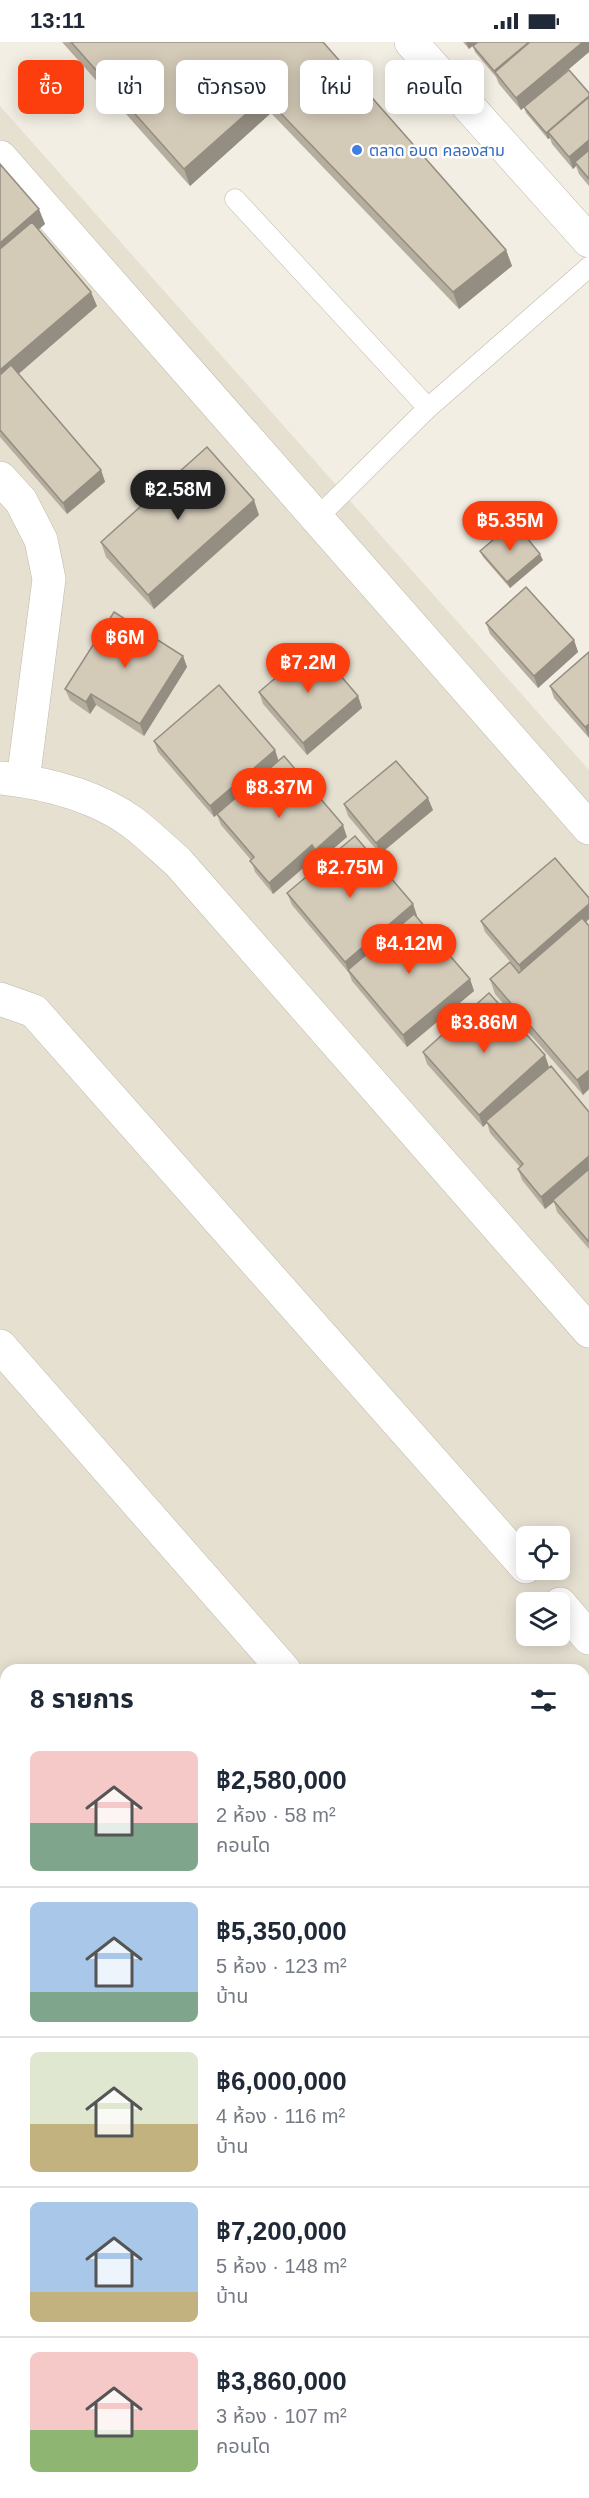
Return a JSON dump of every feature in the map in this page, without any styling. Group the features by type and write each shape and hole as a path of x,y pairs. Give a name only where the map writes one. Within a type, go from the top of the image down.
{"street":[{"path":"411,42 589,241"},
{"path":"0,157 589,828"},
{"path":"0,478 21,501 41,540 49,579 12,779 90,798 132,822 178,862 589,1330"},
{"path":"0,999 34,1011 516,1556"},
{"path":"0,1346 279,1664"},
{"path":"538,1580 548,1592"},
{"path":"570,1617 589,1638"}],"lane":[{"path":"235,199 428,408"},
{"path":"317,518 428,408 589,267"}],"shaded area":[{"path":"0,106 589,770 589,1664 0,1664"}],"building":[{"path":"71,42 323,42 339,60 300,60 300,114 373,114 373,99 506,250 453,292 281,114 288,114 288,60 176,60 176,114 246,114 184,169 135,114 164,114 164,60 96,60 96,70"},
{"path":"478,42 529,42 494,71 473,46"},
{"path":"530,42 583,42 516,98 495,72"},
{"path":"569,70 589,93 589,96 546,133 524,107"},
{"path":"589,97 589,140 569,157 548,132"},
{"path":"589,150 589,179 575,162"},
{"path":"0,164 39,209 0,243"},
{"path":"32,222 91,292 0,370 0,249"},
{"path":"11,365 101,470 63,503 0,430 0,375"},
{"path":"207,447 254,500 148,595 101,542"},
{"path":"514,522 540,554 507,582 480,551"},
{"path":"526,587 574,640 534,676 486,623"},
{"path":"114,612 183,656 140,724 91,694 86,702 65,689"},
{"path":"314,645 358,696 303,743 259,692"},
{"path":"589,652 589,724 585,727 550,686"},
{"path":"219,685 275,750 210,806 154,741"},
{"path":"284,756 343,825 315,850 312,845 269,883 250,861 254,857 217,814"},
{"path":"396,761 428,798 376,843 344,804"},
{"path":"355,836 413,904 345,962 287,893"},
{"path":"555,858 589,898 589,904 519,965 481,921"},
{"path":"414,914 470,979 403,1035 348,970"},
{"path":"582,918 589,926 589,1070 577,1080 490,979 510,962 519,973"},
{"path":"489,993 545,1055 479,1115 423,1052"},
{"path":"551,1066 589,1112 589,1156 541,1197 518,1169 523,1164 486,1121"},
{"path":"589,1169 589,1242 553,1200"}],"place":[{"name":"ตลาด อบต คลองสาม","path":"357,150"}]}
